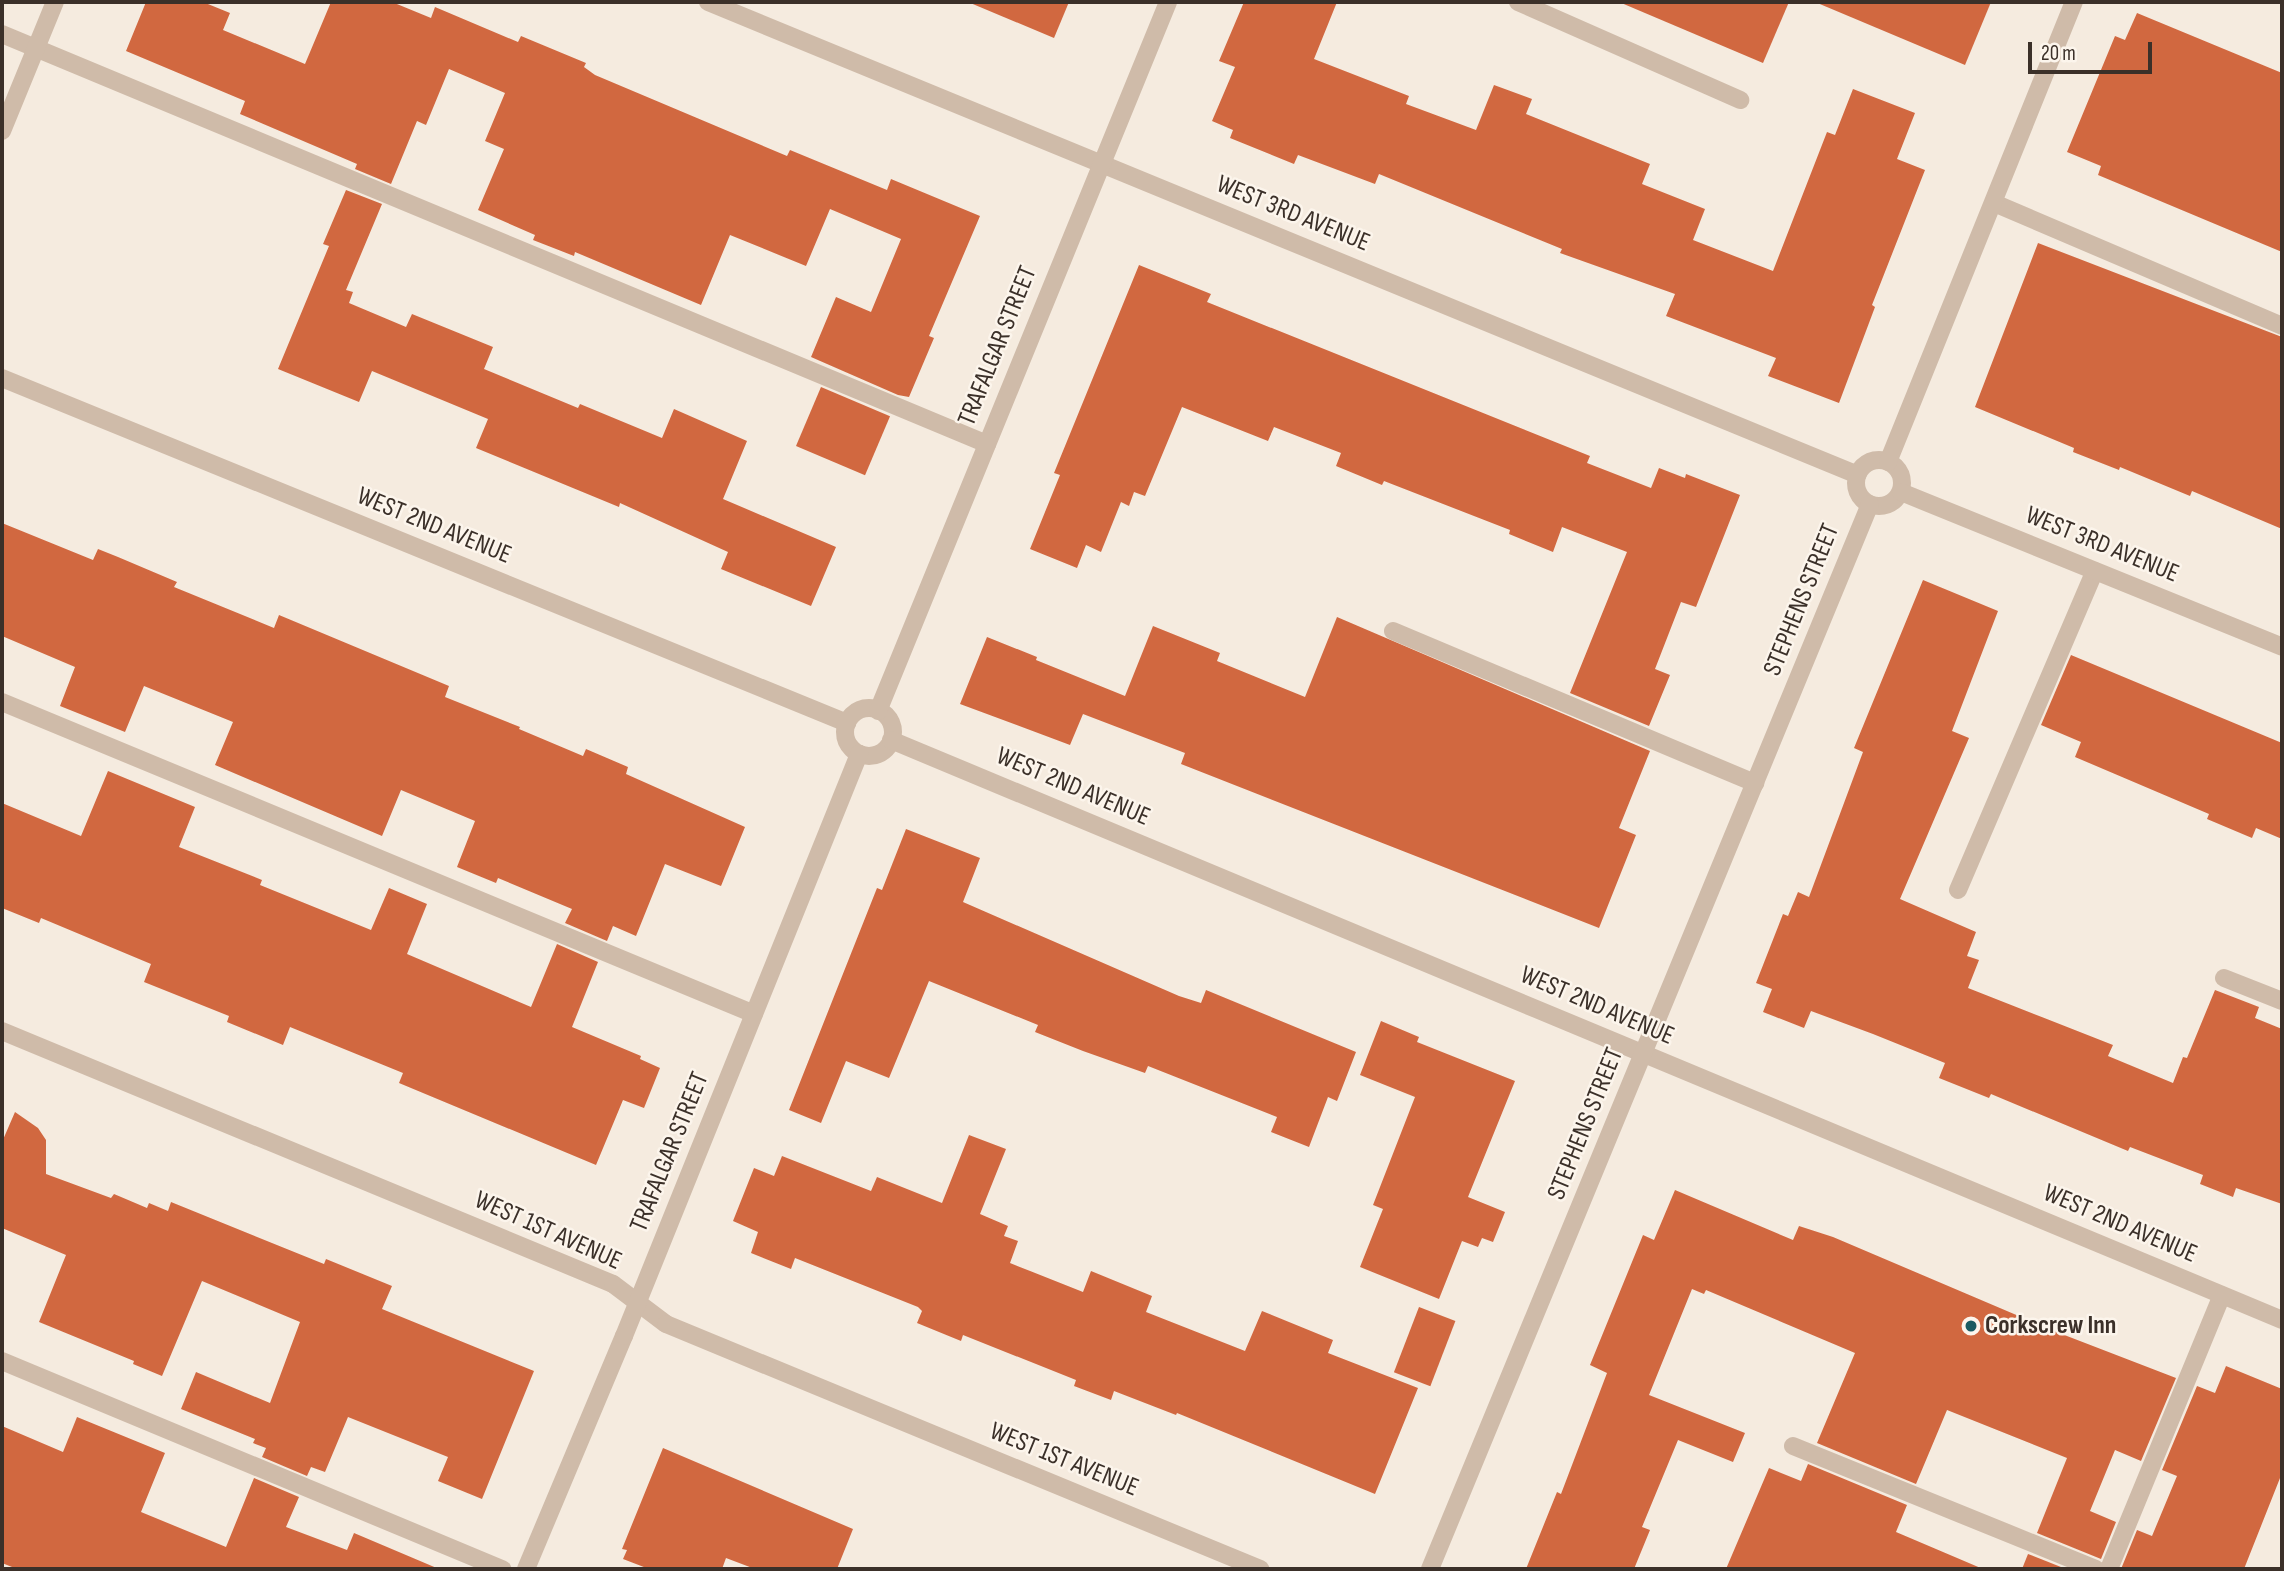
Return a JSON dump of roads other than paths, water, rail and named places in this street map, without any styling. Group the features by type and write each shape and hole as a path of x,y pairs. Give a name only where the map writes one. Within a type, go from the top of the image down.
{"street":[{"path":"2,131 55,2"},
{"name":"WEST 3RD AVENUE","path":"708,2 1858,474"},
{"name":"TRAFALGAR STREET","path":"877,710 1168,2"},
{"path":"1518,2 1740,100"},
{"path":"1888,462 2074,2"},
{"path":"2,34 987,444"},
{"path":"1994,202 2282,326"},
{"name":"WEST 2ND AVENUE","path":"2,378 847,723"},
{"path":"1872,462 1888,462 1901,475 1901,492 1888,505 1870,505 1858,492 1858,474 1872,462"},
{"name":"WEST 3RD AVENUE","path":"1901,492 2282,647"},
{"name":"STEPHENS STREET","path":"1430,1569 1870,505"},
{"path":"1958,890 2095,570"},
{"path":"1393,631 1755,783"},
{"path":"2,702 754,1014"},
{"path":"877,710 888,719 891,740 882,752 875,755 859,754 845,737 847,723 856,712 877,710"},
{"name":"WEST 2ND AVENUE","path":"891,740 2282,1320"},
{"name":"TRAFALGAR STREET","path":"526,1569 637,1305 859,754"},
{"path":"2224,978 2282,1001"},
{"name":"WEST 1ST AVENUE","path":"2,1031 613,1284 637,1305 666,1324 1260,1569"},
{"path":"2109,1569 2222,1295"},
{"path":"2,1361 502,1569"},
{"path":"1793,1446 2096,1569"}],"place":[{"name":"Corkscrew Inn","path":"1971,1326"}]}
